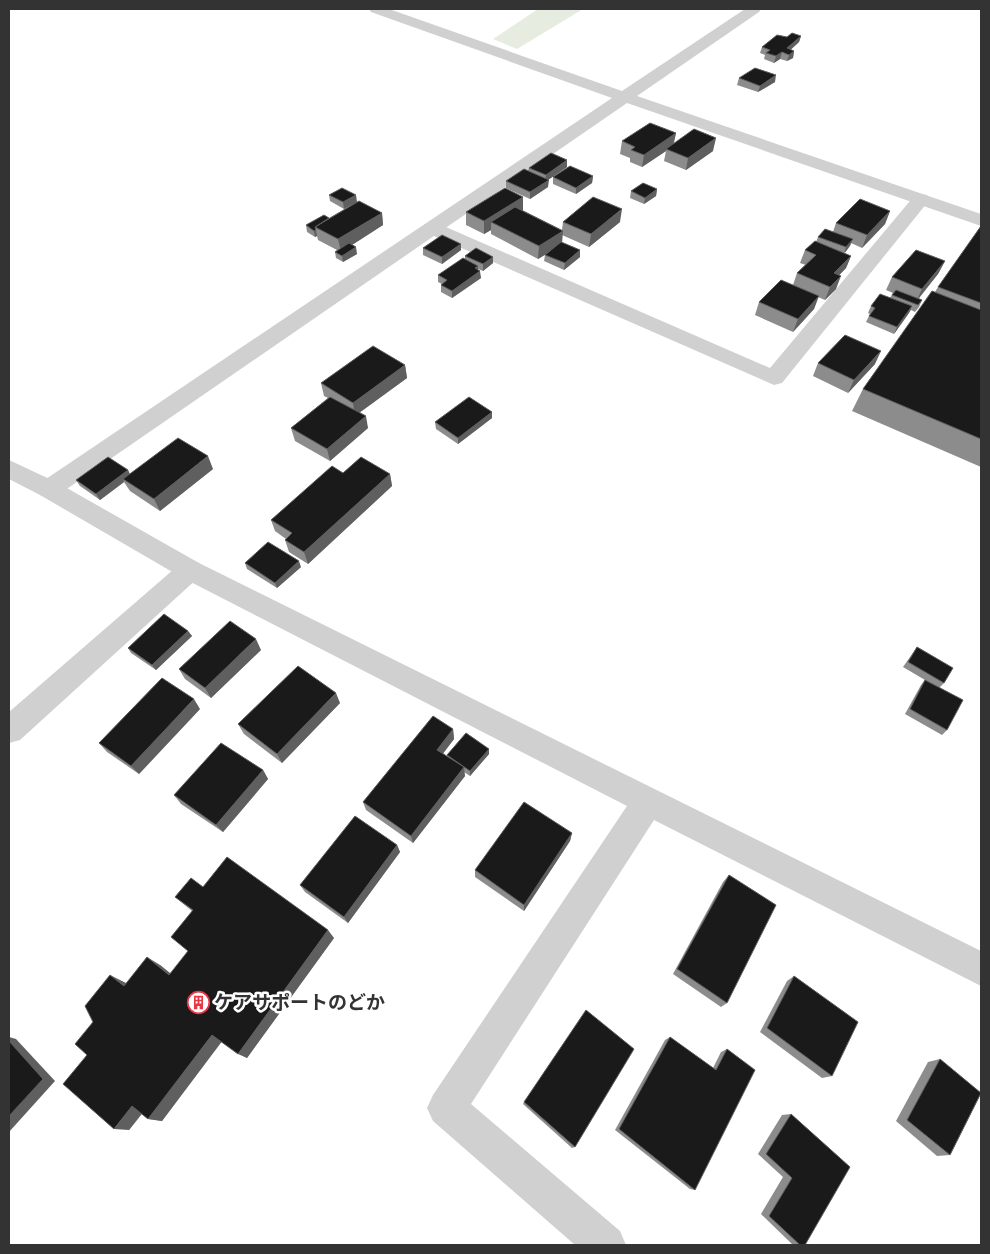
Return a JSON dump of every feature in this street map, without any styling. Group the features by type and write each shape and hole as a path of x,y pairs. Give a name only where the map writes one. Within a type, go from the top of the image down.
{"street":[{"path":"376,9 981,220"},
{"path":"49,489 754,9"},
{"path":"432,228 774,378 921,198"},
{"path":"9,470 49,489 190,570 981,969"},
{"path":"9,730 190,570"},
{"path":"606,1245 446,1108 648,801"}],"shaded area":[{"path":"538,9 583,9 517,49 493,39"}],"building":[{"path":"792,33 801,36 787,48 794,51 789,55 782,52 776,56 766,53 770,50 762,47 777,35 787,37"},
{"path":"755,68 776,75 760,86 739,78"},
{"path":"650,123 676,133 644,155 631,150 635,147 622,141"},
{"path":"694,129 716,138 688,158 666,149"},
{"path":"551,153 567,160 546,175 529,168"},
{"path":"570,166 593,176 576,188 553,177"},
{"path":"524,169 549,180 530,192 506,181"},
{"path":"643,183 657,189 645,198 631,191"},
{"path":"342,188 356,195 343,202 329,195"},
{"path":"505,188 523,197 484,221 466,212"},
{"path":"593,197 622,209 591,234 563,222"},
{"path":"860,199 890,211 867,235 836,223"},
{"path":"359,201 382,213 338,239 315,227"},
{"path":"515,207 563,231 539,246 491,222"},
{"path":"324,215 329,218 315,227 316,230 314,231 306,225"},
{"path":"981,226 981,303 938,287"},
{"path":"825,229 853,239 846,247 818,237"},
{"path":"442,235 461,244 442,257 423,248"},
{"path":"815,241 851,256 834,273 841,276 830,287 797,273 816,255 805,250"},
{"path":"561,242 580,250 565,263 545,255"},
{"path":"349,243 356,247 342,256 335,252"},
{"path":"476,248 493,257 483,264 465,256"},
{"path":"916,250 945,261 922,289 892,277"},
{"path":"463,258 478,266 475,268 480,271 452,291 441,285 447,280 438,275"},
{"path":"781,280 819,296 798,319 759,302"},
{"path":"896,290 922,300 918,305 892,295"},
{"path":"932,291 981,310 981,439 863,389"},
{"path":"880,294 912,306 897,327 869,316 875,308 871,306"},
{"path":"845,335 881,351 854,380 818,363"},
{"path":"373,346 405,365 353,403 321,383"},
{"path":"330,397 366,416 327,449 291,428"},
{"path":"469,397 492,412 458,438 435,422"},
{"path":"178,438 208,456 154,499 123,479"},
{"path":"108,457 128,470 96,494 76,480"},
{"path":"361,457 390,474 304,552 285,540 292,533 271,520 332,466 343,473"},
{"path":"268,542 299,561 275,583 245,563"},
{"path":"164,614 188,631 152,665 128,648"},
{"path":"230,621 256,639 205,688 179,669"},
{"path":"917,647 953,668 944,683 908,662"},
{"path":"298,666 336,693 277,754 238,724"},
{"path":"162,678 194,699 131,766 99,743"},
{"path":"925,680 963,700 947,730 910,709"},
{"path":"433,716 453,729 437,750 464,767 411,836 363,802"},
{"path":"466,733 489,749 470,771 447,755"},
{"path":"221,743 263,770 216,825 174,795"},
{"path":"524,802 572,833 524,905 475,870"},
{"path":"355,816 397,845 344,917 300,885"},
{"name":"ケアサポートのどか","path":"227,857 328,930 238,1054 212,1035 148,1119 132,1106 114,1129 63,1084 87,1055 75,1044 93,1022 85,1006 110,975 124,986 147,957 169,975 188,951 171,937 193,910 175,897 191,878 203,887"},
{"path":"729,875 776,905 727,1003 677,969"},
{"path":"794,976 858,1022 832,1076 767,1028"},
{"path":"586,1010 634,1049 575,1147 524,1102"},
{"path":"670,1037 716,1070 727,1049 755,1070 695,1190 619,1129"},
{"path":"9,1041 43,1079 9,1116"},
{"path":"940,1059 981,1093 950,1155 907,1120"},
{"path":"791,1114 850,1167 805,1245 800,1245 769,1216 792,1178 766,1154"}],"place":[{"name":"ケアサポートのどか","path":"198,1002"}]}
